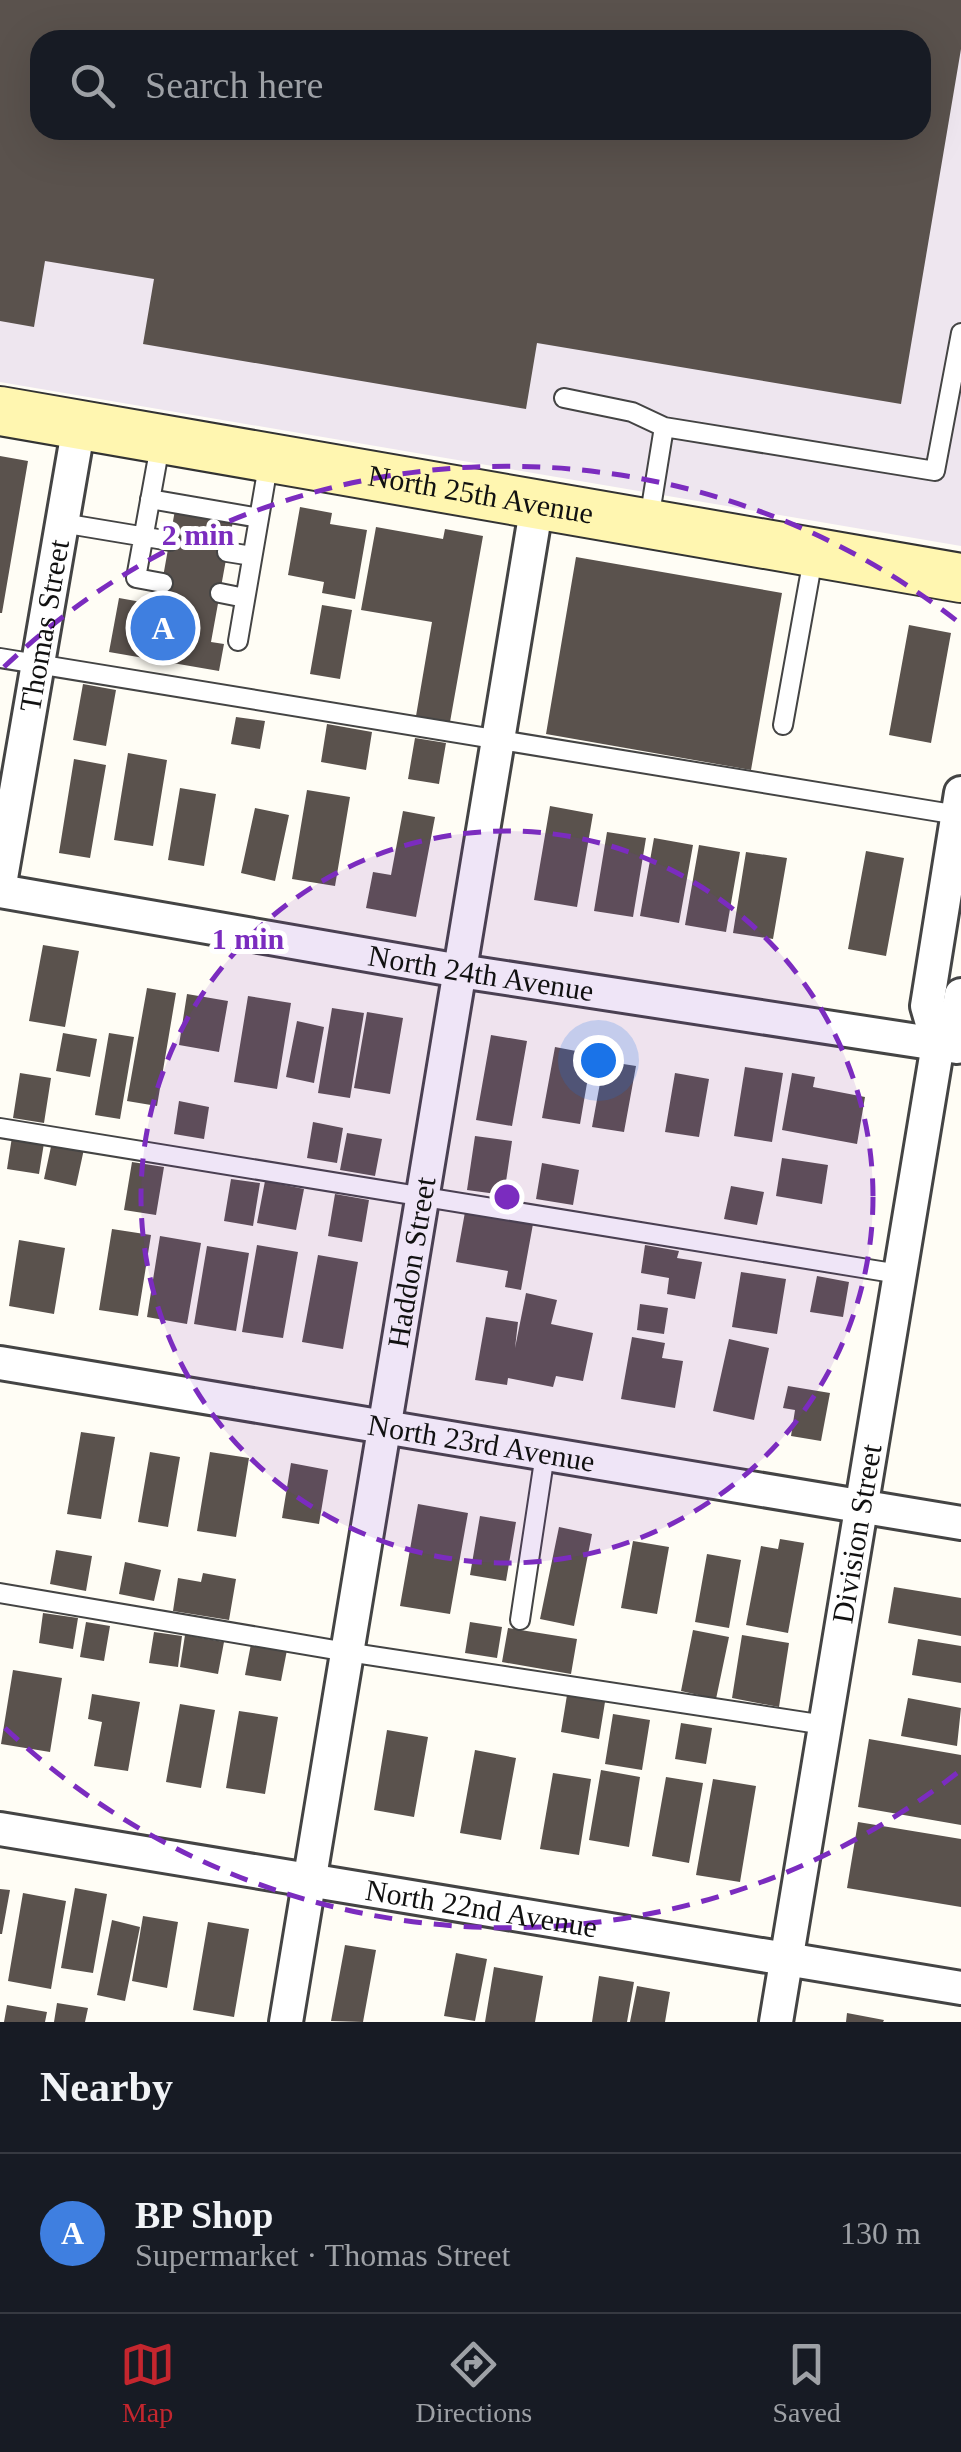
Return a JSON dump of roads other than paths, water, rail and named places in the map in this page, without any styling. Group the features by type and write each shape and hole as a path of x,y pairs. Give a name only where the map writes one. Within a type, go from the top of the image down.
{"main road":[{"name":"North 25th Avenue","path":"0,411 961,578"}],"street":[{"name":"Thomas Street","path":"0,887 79,425"},
{"name":"Haddon Street","path":"286,2022 537,504"},
{"name":"Division Street","path":"949,1046 927,1006 959,804"},
{"name":"North 24th Avenue","path":"0,887 460,971 949,1046"},
{"name":"Division Street","path":"776,2022 899,1274 961,995"},
{"name":"North 23rd Avenue","path":"0,1363 961,1524"},
{"name":"North 22nd Avenue","path":"0,1829 961,1988"}],"lane":[{"path":"564,398 632,412 664,427 935,470 961,333"},
{"path":"648,523 664,427"},
{"path":"161,440 136,578 162,583"},
{"path":"238,641 269,459"},
{"path":"150,499 259,518"},
{"path":"62,522 170,541"},
{"path":"228,552 252,556"},
{"path":"783,725 814,552"},
{"path":"220,593 245,598"},
{"path":"0,658 498,740 959,804"},
{"path":"0,1128 899,1274"},
{"path":"520,1620 545,1454"},
{"path":"0,1593 347,1652 825,1725"}],"place":[{"name":"BP Shop","path":"163,628"}]}
